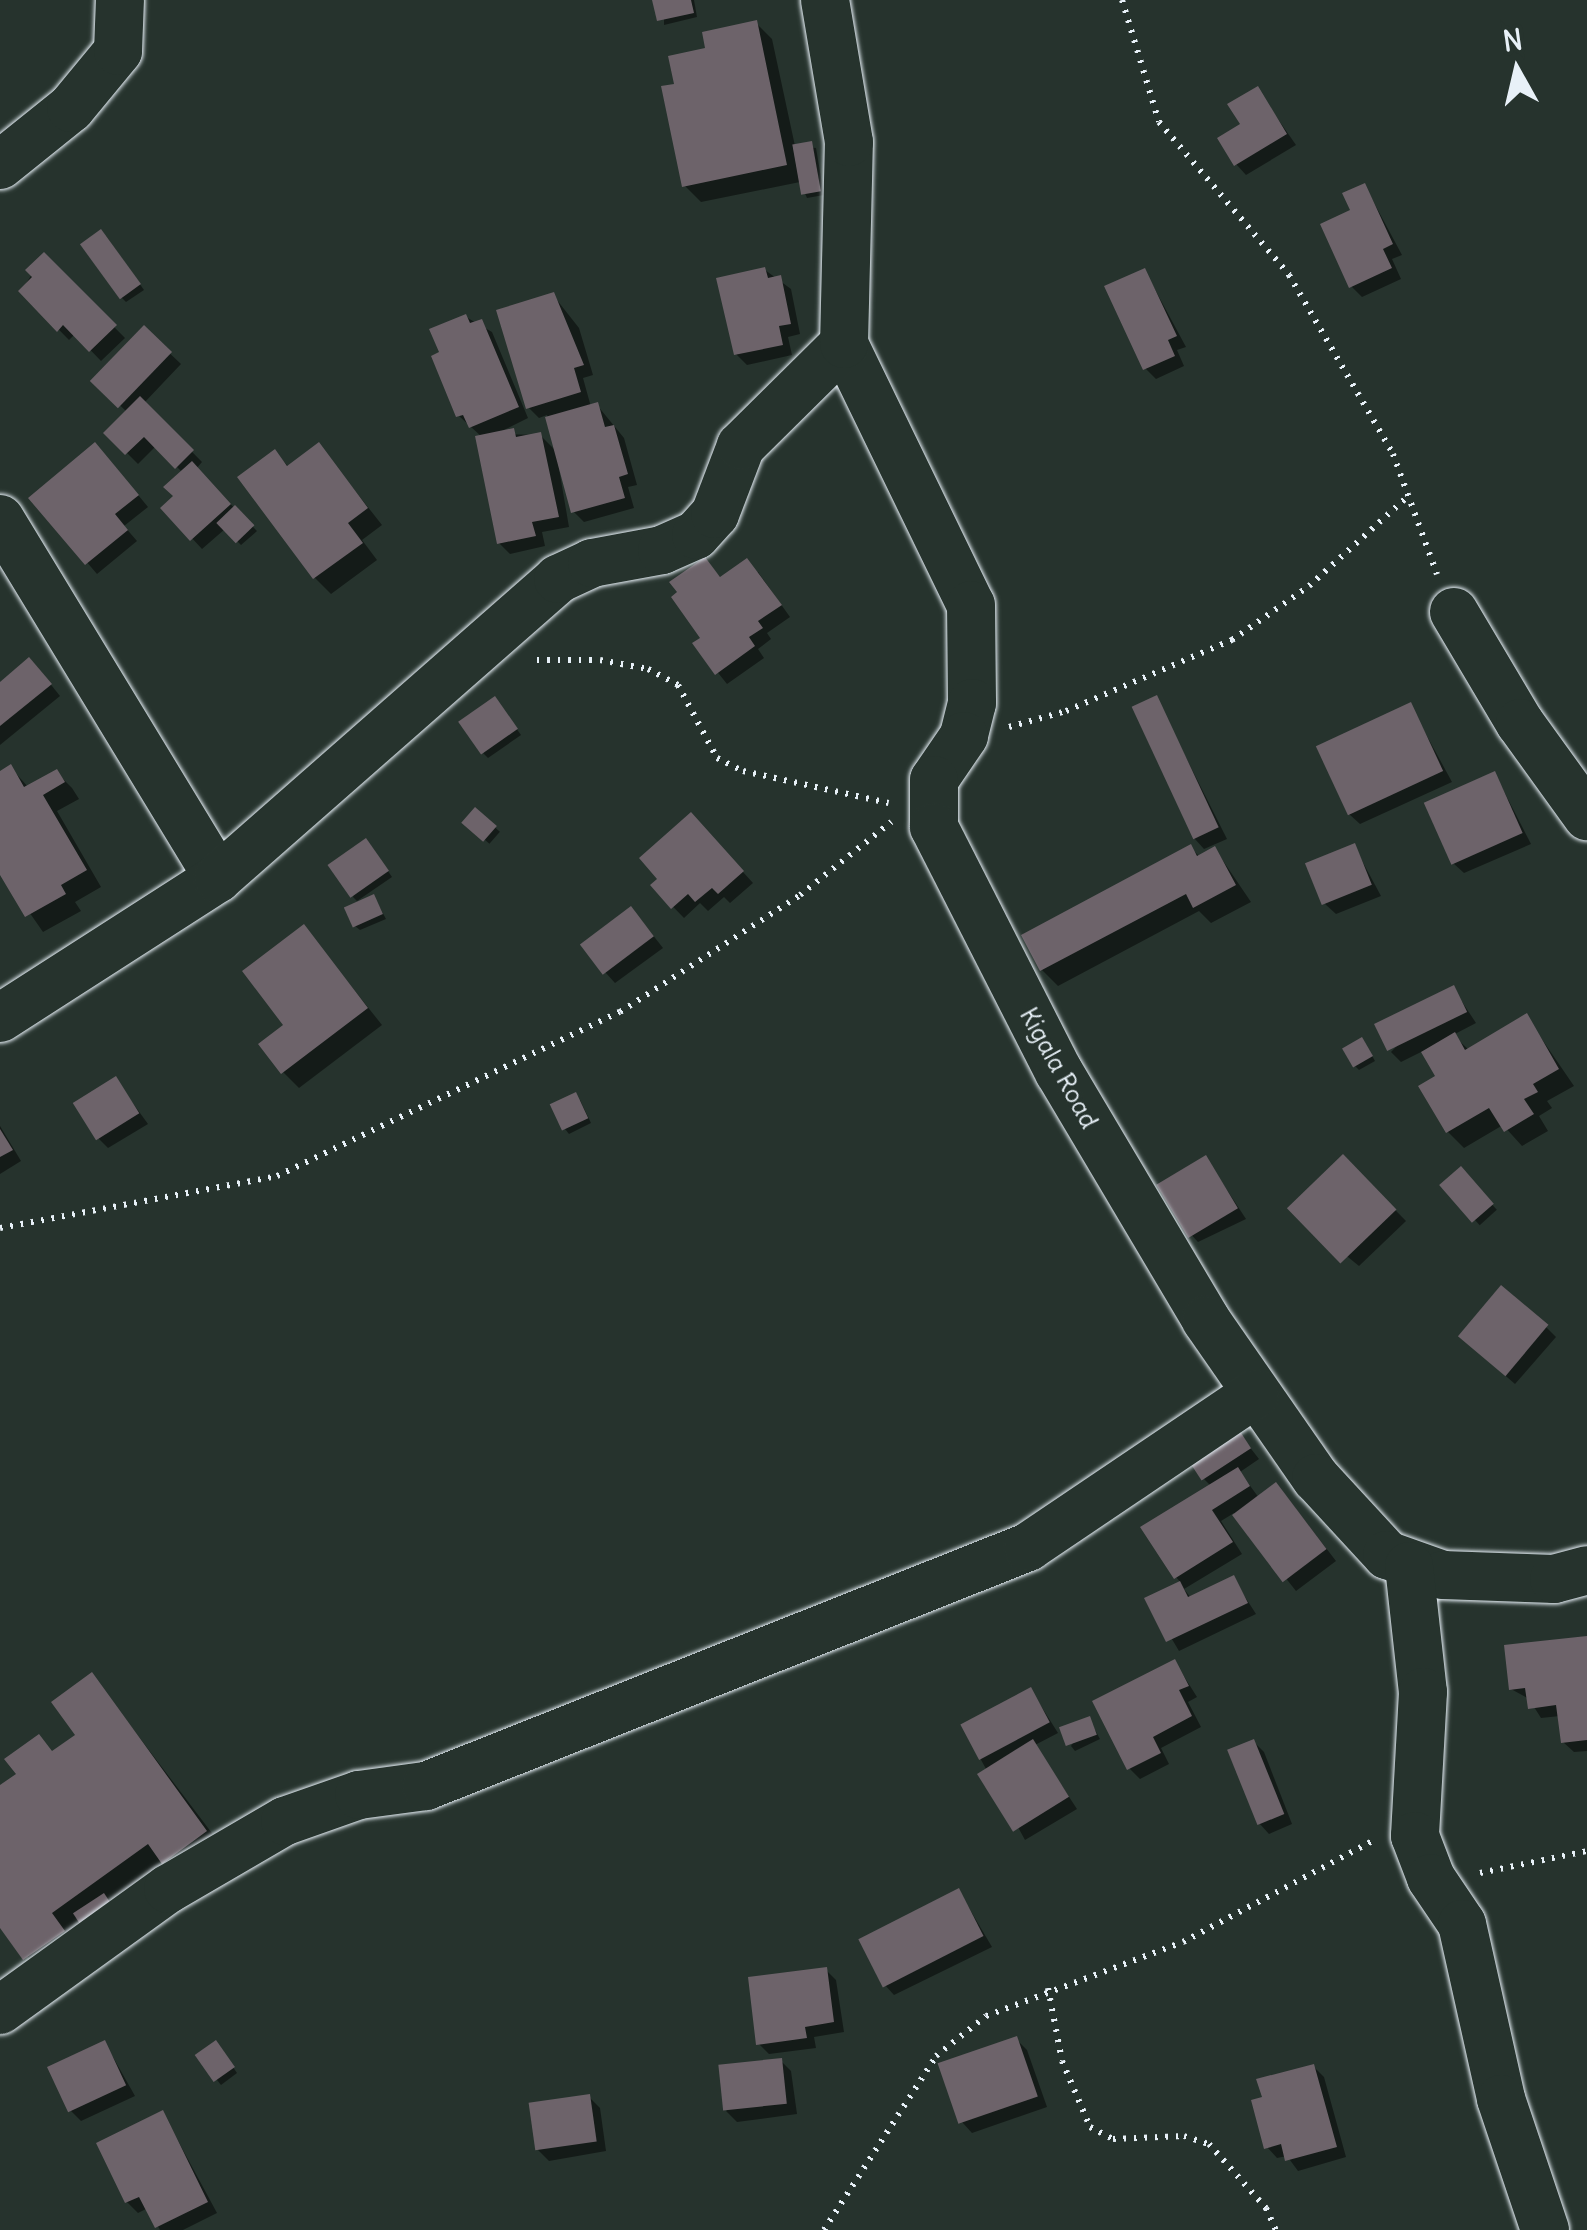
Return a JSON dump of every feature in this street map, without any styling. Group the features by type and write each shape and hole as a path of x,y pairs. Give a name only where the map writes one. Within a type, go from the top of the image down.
{"street":[{"path":"0,165 71,108 118,51 120,0"},
{"path":"0,1018 218,878 558,580 592,562 662,550 696,535 715,514 741,446 844,344 849,142 835,28 825,0"},
{"name":"Kigala Road","path":"844,344 971,605 972,703 964,736 934,780 941,845 1059,1072 1255,1394 1364,1534 1409,1566 1443,1575 1554,1579 1587,1570"},
{"path":"0,519 218,878"},
{"path":"1454,612 1520,723 1587,816"},
{"path":"0,2010 168,1889 285,1821 359,1795 426,1786 1028,1547 1255,1394"},
{"path":"1409,1566 1423,1692 1414,1836 1462,1924 1501,2099 1545,2230"}],"path":[{"path":"1122,0 1159,122 1289,275 1393,454 1405,498 1454,612"},
{"path":"964,736 1066,711 1232,640 1310,586 1405,498"},
{"path":"0,1228 277,1176 620,1012 800,895 904,812 743,771 717,758 678,685 648,669 600,660 462,664"},
{"path":"824,2230 936,2056 986,2016 1048,1988 1183,1942 1360,1844 1414,1836"},
{"path":"1441,1889 1475,1874 1587,1852"},
{"path":"1048,1988 1062,2061 1090,2127 1113,2139 1184,2136 1209,2144 1266,2208 1276,2230"}],"building":[{"path":"652,0 691,0 694,13 657,21"},
{"path":"757,20 787,165 682,187 661,86 674,84 668,56 705,48 702,32"},
{"path":"1258,86 1287,134 1234,166 1217,138 1240,124 1227,104"},
{"path":"812,141 821,191 801,195 792,144"},
{"path":"1365,183 1393,244 1383,249 1392,268 1349,288 1320,224 1350,210 1342,193"},
{"path":"101,229 141,284 120,299 80,244"},
{"path":"44,252 117,325 89,352 63,325 57,332 18,291 32,277 25,270"},
{"path":"765,267 768,278 781,275 791,324 779,326 783,345 734,355 716,278"},
{"path":"1145,268 1177,336 1168,340 1175,356 1143,370 1104,286"},
{"path":"554,292 584,365 574,368 581,392 526,409 496,310"},
{"path":"466,314 470,323 482,319 519,407 469,428 463,415 456,417 431,356 439,352 429,329"},
{"path":"144,325 172,352 118,408 90,381"},
{"path":"140,396 194,450 175,469 144,437 125,455 103,433"},
{"path":"598,402 605,427 614,425 628,474 619,477 625,498 571,513 545,417"},
{"path":"514,428 516,437 541,432 559,517 532,522 536,536 497,544 475,436"},
{"path":"95,442 139,495 115,514 128,530 85,565 28,498"},
{"path":"319,442 368,508 348,523 363,543 313,579 237,477 275,449 287,466"},
{"path":"192,461 231,504 190,541 160,508 173,496 163,487"},
{"path":"235,505 254,525 236,543 216,523"},
{"path":"705,557 720,577 747,558 782,605 758,621 763,628 749,637 755,646 715,675 692,643 700,638 671,597 677,592 669,582"},
{"path":"29,657 52,684 0,726 0,682"},
{"path":"1157,695 1219,827 1193,839 1132,707"},
{"path":"495,696 518,729 481,755 458,722"},
{"path":"1411,702 1443,771 1348,815 1316,746"},
{"path":"11,764 24,787 57,769 65,782 43,795 87,870 61,885 66,894 25,917 0,875 0,771"},
{"path":"1495,771 1523,833 1451,865 1424,803"},
{"path":"475,807 497,826 483,842 461,823"},
{"path":"691,812 744,871 718,894 712,888 695,902 688,894 671,909 650,885 657,879 639,858"},
{"path":"366,838 389,871 350,898 327,865"},
{"path":"1355,843 1372,885 1322,905 1305,863"},
{"path":"1191,844 1197,856 1215,846 1236,885 1193,908 1186,894 1040,971 1021,935"},
{"path":"374,894 383,914 353,928 344,907"},
{"path":"631,906 654,936 603,975 580,945"},
{"path":"304,924 368,1008 281,1074 258,1044 283,1025 242,971"},
{"path":"1454,985 1467,1012 1387,1051 1374,1024"},
{"path":"1527,1013 1559,1069 1533,1084 1538,1092 1524,1099 1534,1114 1504,1132 1489,1108 1446,1133 1418,1086 1435,1076 1421,1052 1455,1032 1465,1050"},
{"path":"1362,1037 1373,1056 1353,1068 1342,1048"},
{"path":"116,1076 139,1113 96,1140 73,1103"},
{"path":"576,1092 588,1118 562,1131 550,1104"},
{"path":"0,1129 13,1150 0,1157"},
{"path":"1343,1154 1396,1209 1340,1264 1287,1208"},
{"path":"1206,1155 1238,1208 1188,1238 1156,1185"},
{"path":"1461,1166 1494,1204 1472,1223 1439,1185"},
{"path":"1501,1285 1548,1325 1505,1376 1458,1336"},
{"path":"1232,1419 1251,1448 1202,1480 1183,1451"},
{"path":"1238,1467 1250,1486 1212,1510 1233,1542 1174,1579 1140,1527"},
{"path":"1276,1482 1327,1549 1283,1582 1232,1515"},
{"path":"1234,1575 1248,1603 1166,1642 1144,1598 1180,1581 1188,1597"},
{"path":"1587,1636 1587,1740 1561,1743 1556,1705 1528,1709 1525,1688 1509,1690 1504,1645"},
{"path":"1175,1659 1189,1686 1179,1690 1192,1716 1153,1737 1161,1753 1127,1770 1092,1701"},
{"path":"92,1672 207,1831 162,1864 148,1844 52,1913 65,1931 23,1960 0,1928 0,1785 16,1774 4,1759 39,1734 52,1751 75,1735 51,1702"},
{"path":"1031,1687 1050,1722 979,1760 960,1725"},
{"path":"1090,1716 1097,1735 1066,1746 1059,1727"},
{"path":"1033,1739 1069,1797 1013,1832 977,1774"},
{"path":"1254,1739 1284,1814 1257,1825 1227,1750"},
{"path":"959,1888 984,1936 883,1987 858,1939"},
{"path":"104,1893 115,1910 84,1930 73,1913"},
{"path":"827,1967 834,2022 805,2027 807,2038 756,2045 748,1977"},
{"path":"1017,2036 1038,2097 958,2124 938,2063"},
{"path":"105,2040 126,2085 68,2112 47,2067"},
{"path":"216,2040 235,2067 214,2082 195,2055"},
{"path":"782,2058 787,2104 723,2110 718,2065"},
{"path":"1314,2064 1337,2147 1285,2161 1281,2144 1264,2149 1251,2100 1262,2097 1256,2079"},
{"path":"590,2094 597,2142 535,2150 529,2103"},
{"path":"163,2110 208,2202 155,2228 139,2197 125,2203 96,2143"}]}
